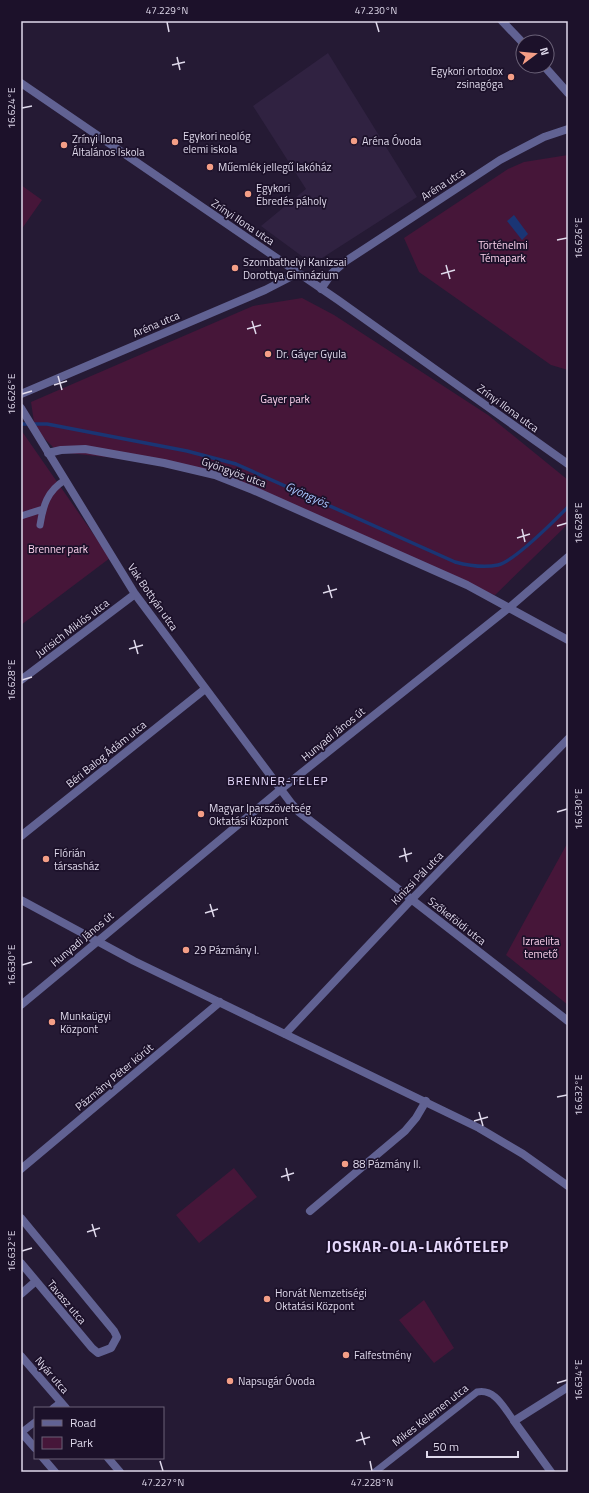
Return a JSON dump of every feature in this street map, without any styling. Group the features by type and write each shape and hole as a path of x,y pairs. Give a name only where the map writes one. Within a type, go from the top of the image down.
{"street":[{"path":"502,21 515,34"},
{"path":"551,74 568,93"},
{"name":"Zrínyi Ilona utca","path":"21,83 321,289 568,464"},
{"name":"Aréna utca","path":"321,289 332,273 346,261 500,160 544,137 568,128"},
{"name":"Aréna utca","path":"21,394 265,290 298,273"},
{"name":"Vak Bottyán utca","path":"22,409 135,594 280,790"},
{"name":"Gyöngyös utca","path":"48,453 85,449 164,463 215,475 461,582 510,607 568,640"},
{"name":"Hunyadi János út","path":"21,1005 280,790 510,607 568,557"},
{"name":"Jurisich Miklós utca","path":"21,680 135,594"},
{"name":"Béri Balog Ádám utca","path":"21,836 205,689"},
{"name":"Kinizsi Pál utca","path":"285,1034 411,900 568,739"},
{"name":"Szőkeföldi utca","path":"280,790 300,812 568,1021"},
{"path":"21,900 134,961 426,1101 479,1128 523,1154 568,1186"},
{"name":"Pázmány Péter körút","path":"21,1169 220,1002"},
{"path":"310,1211 405,1131 416,1118 426,1101"},
{"path":"21,1218 24,1230"},
{"name":"Tavasz utca","path":"21,1263 92,1348 98,1353 105,1352 115,1343 117,1337 114,1331 24,1230"},
{"path":"21,1294 36,1281"},
{"name":"Nyár utca","path":"21,1356 64,1405"},
{"path":"514,1421 568,1387"},
{"name":"Mikes Kelemen utca","path":"514,1421 551,1472"},
{"path":"21,1432 34,1447"},
{"path":"44,1459 55,1472"},
{"path":"109,1459 120,1472"}],"lane":[{"path":"40,525 43,509 52,490 65,480"},
{"path":"21,516 43,509"},
{"name":"Mikes Kelemen utca","path":"375,1472 477,1392 485,1390 492,1393 514,1421"},
{"path":"21,1432 34,1423"}],"shaded area":[{"path":"328,53 417,197 322,258 303,257 261,226 306,189 253,106"}],"green space":[{"name":"Történelmi Témapark","path":"568,155 568,370 551,365 419,272 404,238 508,169 524,162"},
{"path":"21,185 42,200 21,230"},
{"name":"Gayer park","path":"302,298 334,315 488,415 568,480 568,524 495,595 458,582 223,477 163,463 58,452 35,429 31,402 253,306"},
{"name":"Brenner park","path":"21,430 110,558 21,625"},
{"name":"Izraelita temető","path":"568,842 568,1005 506,955"},
{"path":"234,1168 257,1197 199,1243 176,1215"},
{"path":"424,1300 454,1348 434,1363 399,1320"}],"water":[{"path":"514,215 528,234 522,240 507,221"}],"waterway":[{"name":"Gyöngyös","path":"21,424 47,424 187,451 236,464 455,562 472,565 493,566 505,562 524,548 568,507"}],"place":[{"name":"Egykori ortodox zsinagóga","path":"511,77"},
{"name":"Aréna Óvoda","path":"354,141"},
{"name":"Egykori neológ elemi iskola","path":"175,142"},
{"name":"Zrínyi Ilona Általános Iskola","path":"64,145"},
{"name":"Műemlék jellegű lakóház","path":"210,167"},
{"name":"Egykori Ébredés páholy","path":"248,194"},
{"name":"Szombathelyi Kanizsai Dorottya Gimnázium","path":"235,268"},
{"name":"Dr. Gáyer Gyula","path":"268,354"},
{"name":"Magyar Iparszövetség Oktatási Központ","path":"201,814"},
{"name":"Flórián társasház","path":"46,859"},
{"name":"29 Pázmány I.","path":"186,950"},
{"name":"Munkaügyi Központ","path":"52,1022"},
{"name":"88 Pázmány II.","path":"345,1164"},
{"name":"Horvát Nemzetiségi Oktatási Központ","path":"267,1299"},
{"name":"Falfestmény","path":"346,1355"},
{"name":"Napsugár Óvoda","path":"230,1381"}],"district":[{"name":"BRENNER-TELEP","path":"278,781"},
{"name":"JOSKAR-OLA-LAKÓTELEP","path":"418,1247"}]}
